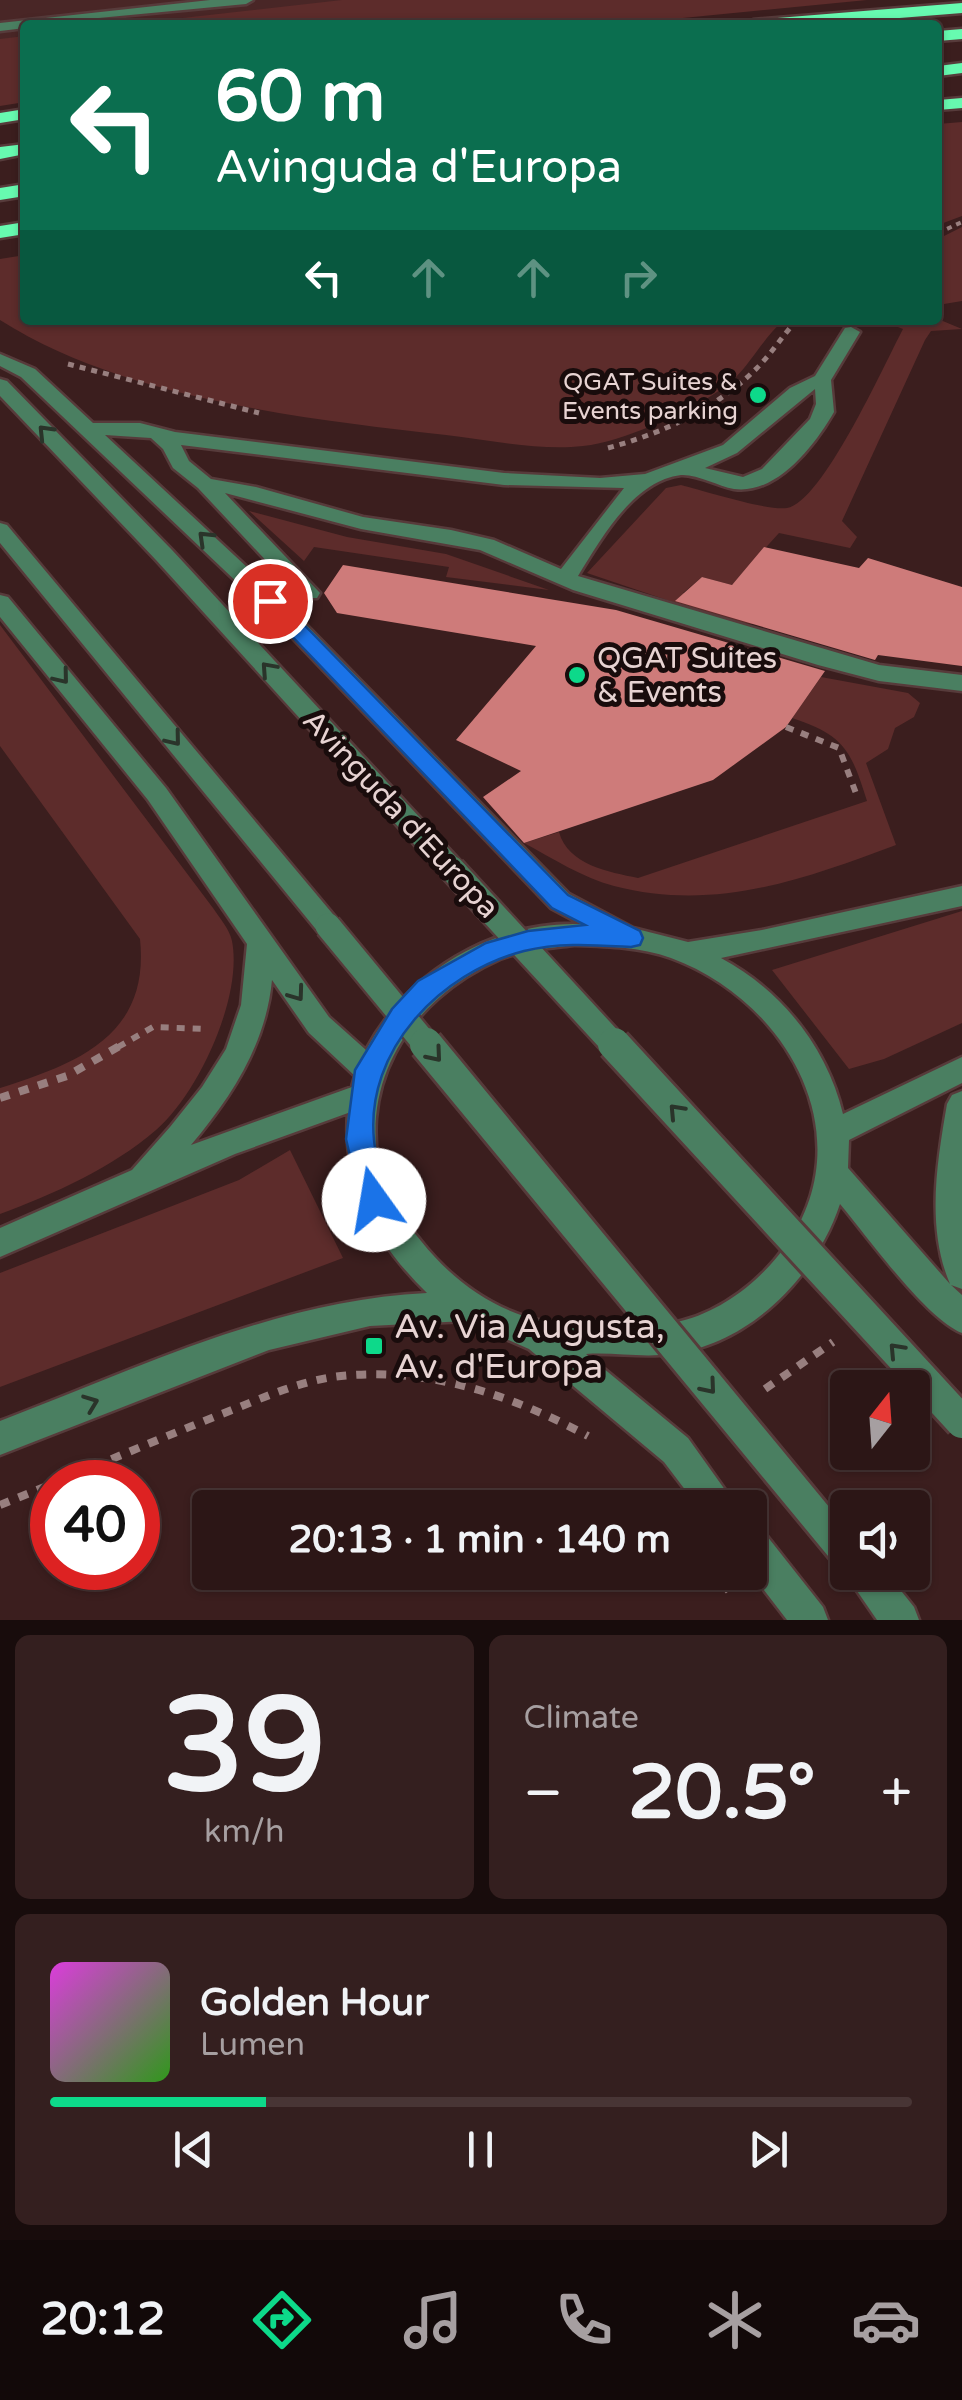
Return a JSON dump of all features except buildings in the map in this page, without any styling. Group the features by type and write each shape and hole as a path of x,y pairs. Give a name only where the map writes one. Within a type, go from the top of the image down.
{"highway":[{"path":"781,20 946,0"},
{"path":"814,20 962,8"}],"street":[{"path":"70,20 246,0"},
{"path":"89,429 140,429 159,435 504,480 600,484 646,480 688,469 728,450 798,389 822,380 851,332"},
{"name":"Avinguda d'Europa","path":"0,360 28,374 270,601 560,901 631,938"},
{"path":"688,469 739,484 754,483 775,470 823,414 827,399 822,380"},
{"name":"Avinguda d'Europa","path":"0,385 164,555 962,1422"},
{"path":"159,435 172,446 180,464 206,484 309,593"},
{"path":"566,579 590,540 646,480"},
{"path":"206,484 250,491 361,523 469,540 566,579 833,661 879,673 962,683"},
{"path":"0,529 830,1534"},
{"path":"0,602 157,794 320,1025 366,1083"},
{"path":"686,953 962,896"},
{"path":"540,1336 674,1338 723,1320 766,1293 800,1257 823,1216 834,1174 835,1132 816,1068 792,1030 754,992 686,953 631,938 574,934 528,940 460,966 427,988 401,1016 366,1083 360,1139 374,1200 422,1271 469,1306 540,1336 676,1450 707,1490"},
{"path":"138,1182 190,1127 229,1070 254,1008 261,943"},
{"path":"835,1132 962,1069"},
{"path":"0,1243 366,1083"},
{"path":"962,1104 951,1166 956,1257 962,1274"},
{"path":"834,1174 916,1271 962,1318"},
{"path":"0,1438 269,1334 370,1311 469,1306"},
{"path":"767,1566 810,1620"},
{"path":"877,1590 901,1620"}],"path":[{"path":"597,449 668,426 728,394 759,366 792,325"},
{"path":"60,362 270,416"},
{"path":"786,727 839,748 857,796"},
{"path":"754,1396 846,1332"},
{"path":"111,1460 292,1387 337,1376 387,1374 454,1381 519,1399 601,1446"},
{"path":"0,1506 30,1493"}],"shaded area":[{"path":"0,0 423,0 238,20 20,20 20,44 0,46"},
{"path":"342,0 867,0 663,20 164,20"},
{"path":"20,37 20,103 0,106 0,39"},
{"path":"962,122 962,216 942,224 942,124"},
{"path":"962,227 962,301 942,304 942,237"},
{"path":"20,256 20,325 779,325 735,378 683,412 599,443 532,446 275,412 215,401 101,369 48,347 0,320 0,259"},
{"path":"942,321 962,329 931,331 925,340 842,521 857,537 850,548 779,533 732,585 702,577 683,593 773,626 732,622 587,573 666,488 681,485 778,508 801,500 834,459 903,329 893,325 942,325"},
{"path":"249,511 347,537 446,554 549,590 446,577 449,567 314,547 304,561"},
{"path":"0,625 221,919 231,937 234,964 231,989 214,1043 172,1114 139,1144 102,1168 0,1214 0,1088 82,1055 121,1022 133,999 140,972 140,939 0,746"},
{"path":"821,677 908,693 920,703 914,717 895,728 888,749 866,763 896,845 792,880 723,894 687,895 614,886 524,843 559,832 580,859 603,870 638,878 867,801 843,747 823,731 792,718"},
{"path":"962,911 962,1023 884,1059 849,1069 772,970"},
{"path":"290,1150 343,1258 0,1387 0,1273 239,1180"}],"place":[{"name":"QGAT Suites & Events parking","path":"758,395"},
{"name":"QGAT Suites & Events","path":"577,675"},
{"name":"Av. Via Augusta, Av. d'Europa","path":"374,1346"}],"route":[{"path":"270,601 560,901 631,938 574,934 528,940 460,966 427,988 401,1016 368,1070 360,1139 374,1200"}]}
